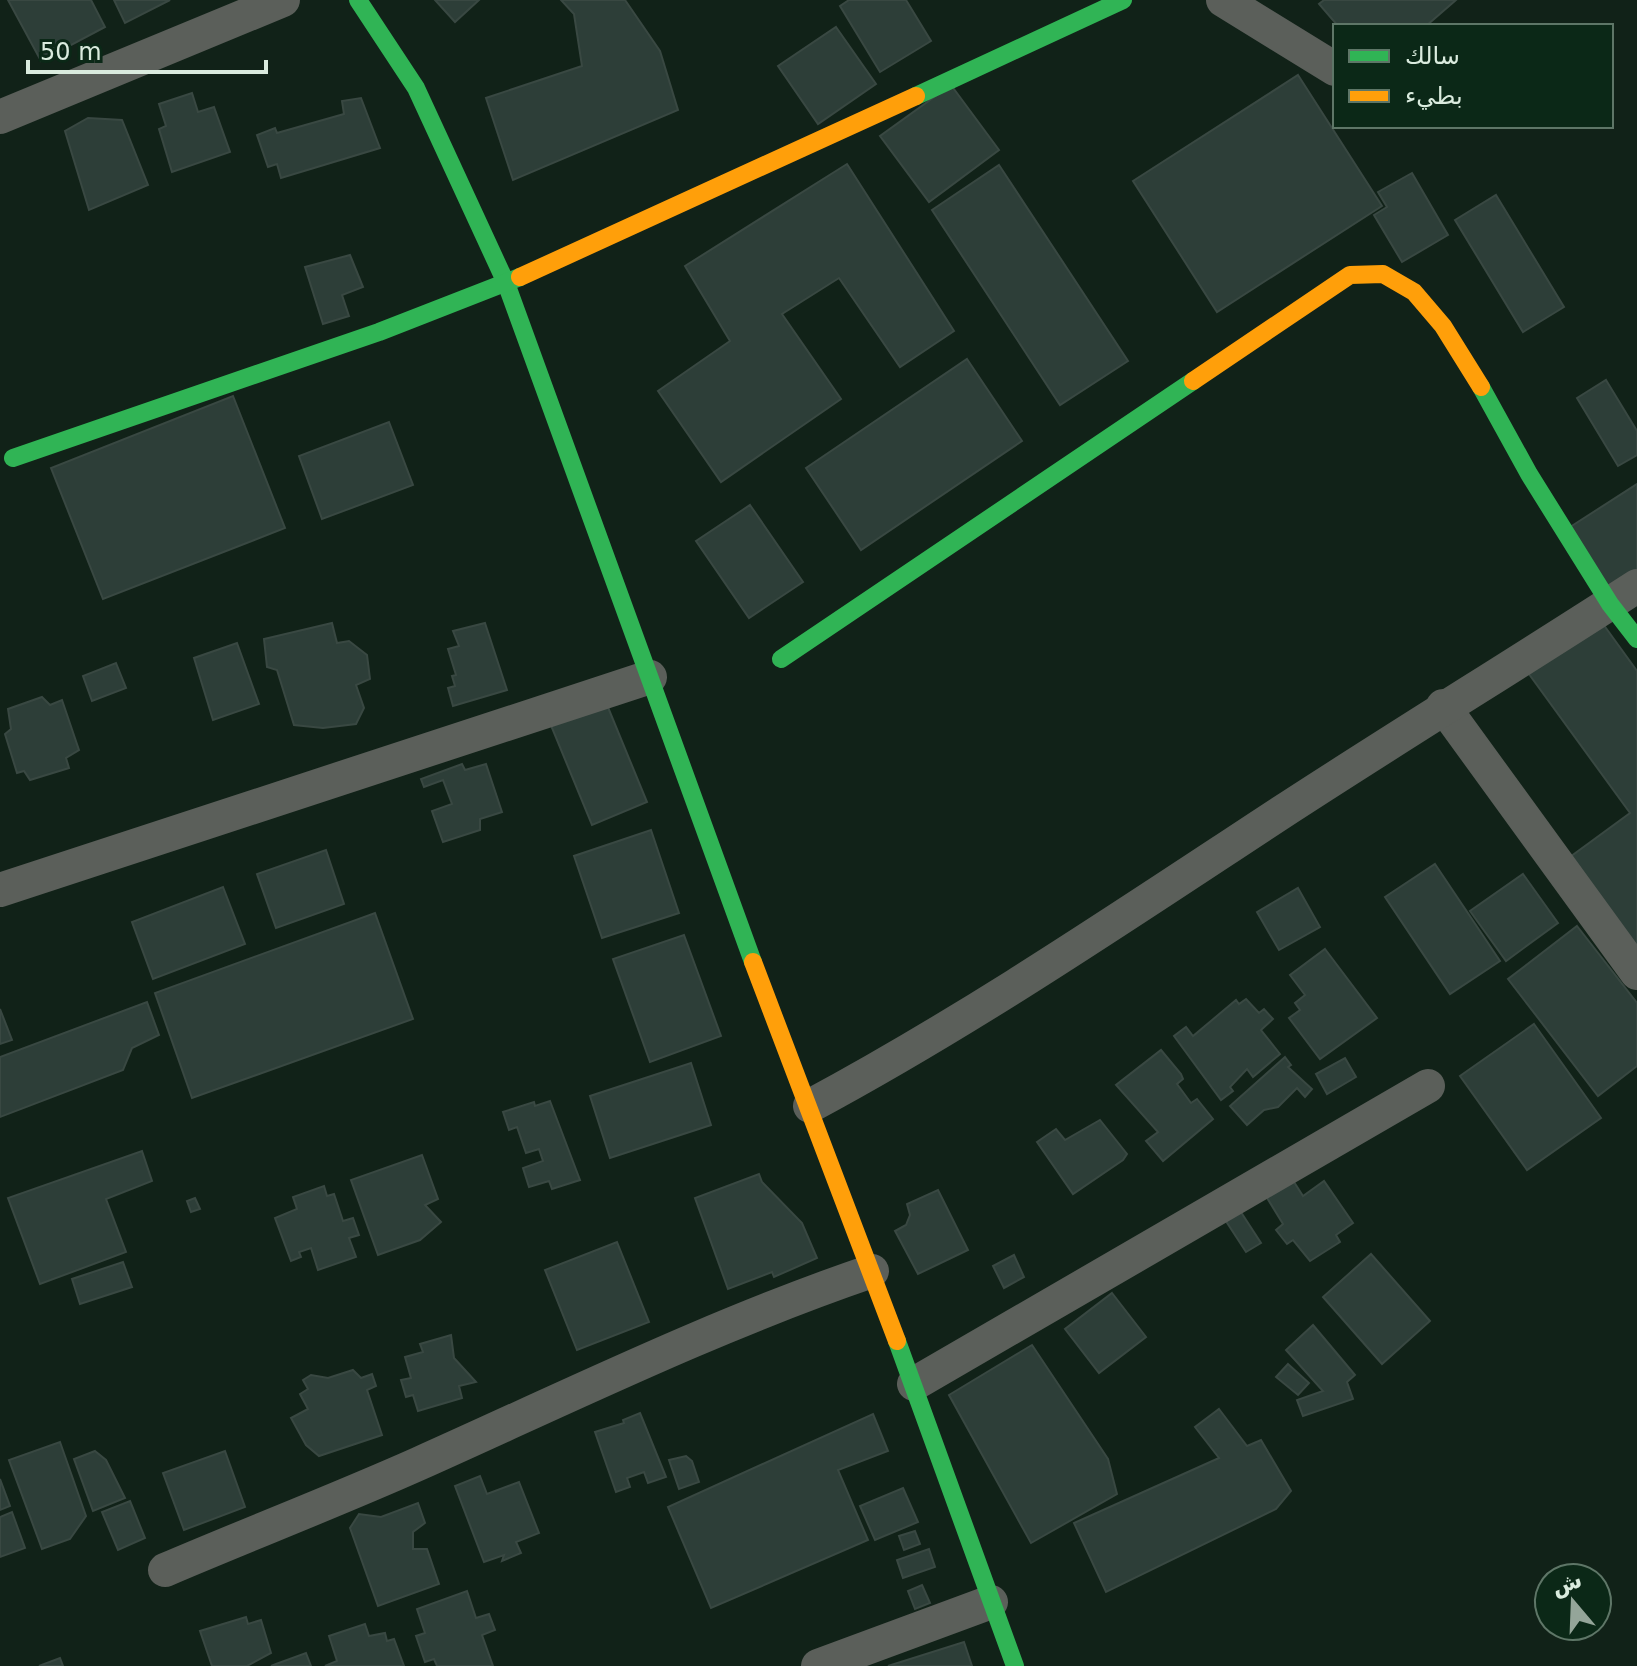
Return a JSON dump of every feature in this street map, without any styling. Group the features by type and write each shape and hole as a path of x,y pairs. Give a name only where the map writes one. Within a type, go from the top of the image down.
{"street":[{"path":"0,117 283,0"},
{"path":"358,0 416,88 506,283 914,1384 1015,1666"},
{"path":"13,458 379,332 506,283 593,247 1123,0"},
{"path":"1223,0 1333,68"},
{"path":"781,659 1350,275 1383,274 1414,292 1443,326 1498,414 1529,474 1624,595 1637,639"},
{"path":"810,1106 940,1033 1443,706 1624,595"},
{"path":"0,890 650,677"},
{"path":"1443,706 1637,973"},
{"path":"914,1384 1428,1086"},
{"path":"165,1570 417,1464 712,1330 872,1271"},
{"path":"818,1666 991,1602"}],"building":[{"path":"8,0 91,0 105,27 41,61"},
{"path":"114,0 170,0 125,23"},
{"path":"435,0 479,0 455,22"},
{"path":"561,0 625,0 660,51 678,110 513,180 486,98 582,66 574,14"},
{"path":"849,0 906,0 931,41 880,72 840,6"},
{"path":"1324,0 1456,0 1428,24 1336,24 1319,4"},
{"path":"836,27 876,84 818,124 778,66"},
{"path":"1298,75 1382,206 1217,312 1133,181"},
{"path":"951,85 999,150 929,202 880,136"},
{"path":"192,93 198,112 214,107 230,152 172,172 159,129 166,126 159,104"},
{"path":"361,98 380,148 281,178 277,164 268,167 257,135 275,128 277,133 344,114 342,101"},
{"path":"88,118 122,120 148,185 89,210 65,131"},
{"path":"847,164 954,331 900,367 839,278 782,314 841,399 721,482 658,391 730,341 685,266"},
{"path":"999,165 1128,361 1060,405 932,210"},
{"path":"1412,173 1448,235 1402,262 1374,215 1387,207 1378,192"},
{"path":"1496,195 1564,307 1523,332 1455,220"},
{"path":"350,255 363,287 342,295 349,316 323,324 305,267"},
{"path":"967,359 1022,441 861,550 806,468"},
{"path":"1606,380 1637,431 1637,455 1618,466 1577,398"},
{"path":"233,396 285,528 103,599 51,468"},
{"path":"389,422 413,485 322,519 299,456"},
{"path":"1637,484 1637,571 1606,590 1567,529"},
{"path":"750,505 803,582 749,618 696,541"},
{"path":"1598,617 1637,671 1637,948 1570,857 1630,813 1526,670"},
{"path":"332,623 337,643 349,641 367,655 370,679 356,685 364,708 356,724 323,728 294,725 277,670 267,667 264,639"},
{"path":"485,623 507,690 453,706 448,688 455,686 452,676 456,675 448,649 459,646 453,631"},
{"path":"237,643 259,704 213,720 194,658"},
{"path":"116,663 126,688 92,701 83,676"},
{"path":"42,697 50,705 62,700 79,750 66,758 69,768 30,780 24,771 17,773 5,734 11,729 8,709"},
{"path":"605,700 647,802 592,825 550,723"},
{"path":"462,764 465,770 486,764 502,812 480,819 480,830 443,842 432,811 452,804 443,780 424,787 421,779"},
{"path":"651,830 679,913 602,938 574,856"},
{"path":"326,850 344,904 276,928 257,874"},
{"path":"1435,864 1500,961 1450,994 1385,897"},
{"path":"1523,874 1558,923 1506,961 1470,911"},
{"path":"223,887 245,944 153,979 132,922"},
{"path":"1298,888 1320,927 1279,950 1257,912"},
{"path":"375,913 413,1019 192,1098 155,993"},
{"path":"1577,926 1637,1003 1637,1066 1598,1096 1508,979"},
{"path":"684,935 721,1036 650,1062 613,959"},
{"path":"1325,949 1377,1018 1320,1059 1289,1018 1300,1010 1295,1003 1305,995 1290,975"},
{"path":"1246,999 1259,1013 1264,1009 1273,1019 1261,1030 1280,1054 1253,1077 1247,1069 1230,1087 1233,1091 1221,1100 1174,1036 1186,1027 1193,1036 1236,1000 1239,1004"},
{"path":"147,1002 159,1035 132,1048 123,1070 0,1117 0,1057"},
{"path":"0,1009 12,1040 0,1044"},
{"path":"1534,1024 1601,1118 1527,1170 1460,1076"},
{"path":"1161,1050 1181,1074 1183,1079 1177,1084 1191,1103 1197,1099 1213,1119 1163,1161 1146,1141 1158,1132 1116,1085"},
{"path":"1285,1057 1291,1065 1288,1067 1312,1089 1305,1097 1297,1088 1278,1107 1264,1110 1247,1125 1230,1106"},
{"path":"1345,1058 1356,1077 1327,1094 1316,1074"},
{"path":"691,1063 711,1125 610,1158 590,1096"},
{"path":"550,1101 580,1180 552,1189 549,1181 529,1187 523,1168 543,1161 539,1149 526,1153 517,1127 509,1130 503,1112 534,1102 535,1106"},
{"path":"1100,1120 1127,1154 1123,1160 1073,1194 1037,1142 1056,1129 1065,1140"},
{"path":"142,1151 152,1181 106,1199 126,1252 40,1284 8,1198"},
{"path":"422,1155 438,1199 425,1205 441,1222 420,1240 378,1255 351,1180"},
{"path":"1287,1171 1303,1196 1324,1181 1353,1223 1336,1235 1340,1242 1310,1261 1293,1240 1287,1244 1276,1230 1283,1224 1261,1188"},
{"path":"759,1174 762,1182 802,1223 817,1258 774,1277 772,1272 728,1289 695,1198"},
{"path":"324,1186 327,1196 334,1194 343,1221 353,1218 359,1235 349,1238 356,1257 318,1270 311,1248 299,1252 301,1257 291,1261 275,1218 297,1209 293,1197"},
{"path":"938,1190 968,1250 918,1274 895,1231 906,1225 910,1215 907,1204"},
{"path":"195,1198 200,1209 191,1212 187,1201"},
{"path":"1237,1206 1261,1243 1246,1252 1222,1215"},
{"path":"617,1242 649,1322 577,1350 545,1270"},
{"path":"1371,1254 1430,1321 1382,1364 1323,1297"},
{"path":"1014,1255 1024,1277 1004,1288 993,1266"},
{"path":"123,1262 132,1287 80,1304 72,1279"},
{"path":"1112,1293 1146,1337 1099,1373 1065,1329"},
{"path":"1313,1325 1355,1375 1347,1382 1353,1399 1303,1416 1297,1400 1323,1391 1286,1350"},
{"path":"451,1335 454,1358 476,1382 459,1386 462,1398 418,1411 413,1395 406,1397 401,1380 411,1378 405,1357 423,1352 420,1344"},
{"path":"1032,1345 1108,1459 1117,1494 1031,1543 949,1395"},
{"path":"1288,1364 1309,1383 1298,1395 1276,1377"},
{"path":"353,1370 361,1378 372,1374 376,1386 367,1390 382,1435 319,1456 306,1445 291,1418 308,1409 300,1394 308,1389 303,1380 311,1375 328,1378"},
{"path":"1219,1409 1247,1446 1261,1440 1291,1491 1276,1509 1106,1592 1074,1523 1219,1458 1195,1427"},
{"path":"640,1413 666,1477 648,1483 644,1472 627,1478 630,1487 616,1492 595,1432 624,1423 623,1420"},
{"path":"873,1414 888,1451 838,1470 868,1540 711,1608 668,1507"},
{"path":"60,1442 86,1516 70,1539 42,1549 9,1460"},
{"path":"95,1451 106,1460 125,1498 93,1511 74,1459"},
{"path":"225,1451 245,1507 184,1530 163,1473"},
{"path":"686,1456 692,1461 699,1482 679,1489 669,1460"},
{"path":"480,1476 487,1494 519,1482 539,1533 516,1542 521,1553 502,1561 504,1555 484,1562 455,1486"},
{"path":"0,1479 10,1506 0,1510"},
{"path":"903,1488 918,1522 875,1540 860,1506"},
{"path":"130,1501 145,1538 118,1550 102,1512"},
{"path":"418,1503 425,1523 413,1532 413,1549 427,1549 439,1584 378,1606 350,1528 359,1514 381,1517"},
{"path":"12,1512 25,1548 0,1557 0,1517"},
{"path":"915,1531 920,1544 904,1550 899,1536"},
{"path":"929,1549 935,1567 903,1578 897,1560"},
{"path":"922,1585 930,1603 915,1609 908,1591"},
{"path":"467,1591 476,1618 489,1614 495,1630 482,1635 493,1666 437,1666 434,1659 425,1662 416,1636 425,1633 417,1609"},
{"path":"246,1617 248,1624 261,1620 271,1653 247,1666 212,1666 200,1631"},
{"path":"365,1624 369,1636 385,1633 387,1641 394,1639 404,1666 325,1666 337,1661 329,1636"},
{"path":"964,1642 972,1666 888,1666"},
{"path":"306,1653 311,1666 271,1666 276,1664"},
{"path":"60,1658 63,1666 39,1666"}],"traffic: fast":[{"path":"358,0 416,88 506,283 753,962"},
{"path":"916,96 1123,0"},
{"path":"13,458 379,332 520,277"},
{"path":"781,659 1193,381"},
{"path":"1481,387 1529,474 1610,604 1637,639"},
{"path":"897,1341 1015,1666"}],"traffic: slow":[{"path":"520,277 916,96"},
{"path":"1193,381 1350,275 1383,274 1414,292 1443,326 1481,387"},
{"path":"753,962 897,1341"}]}
